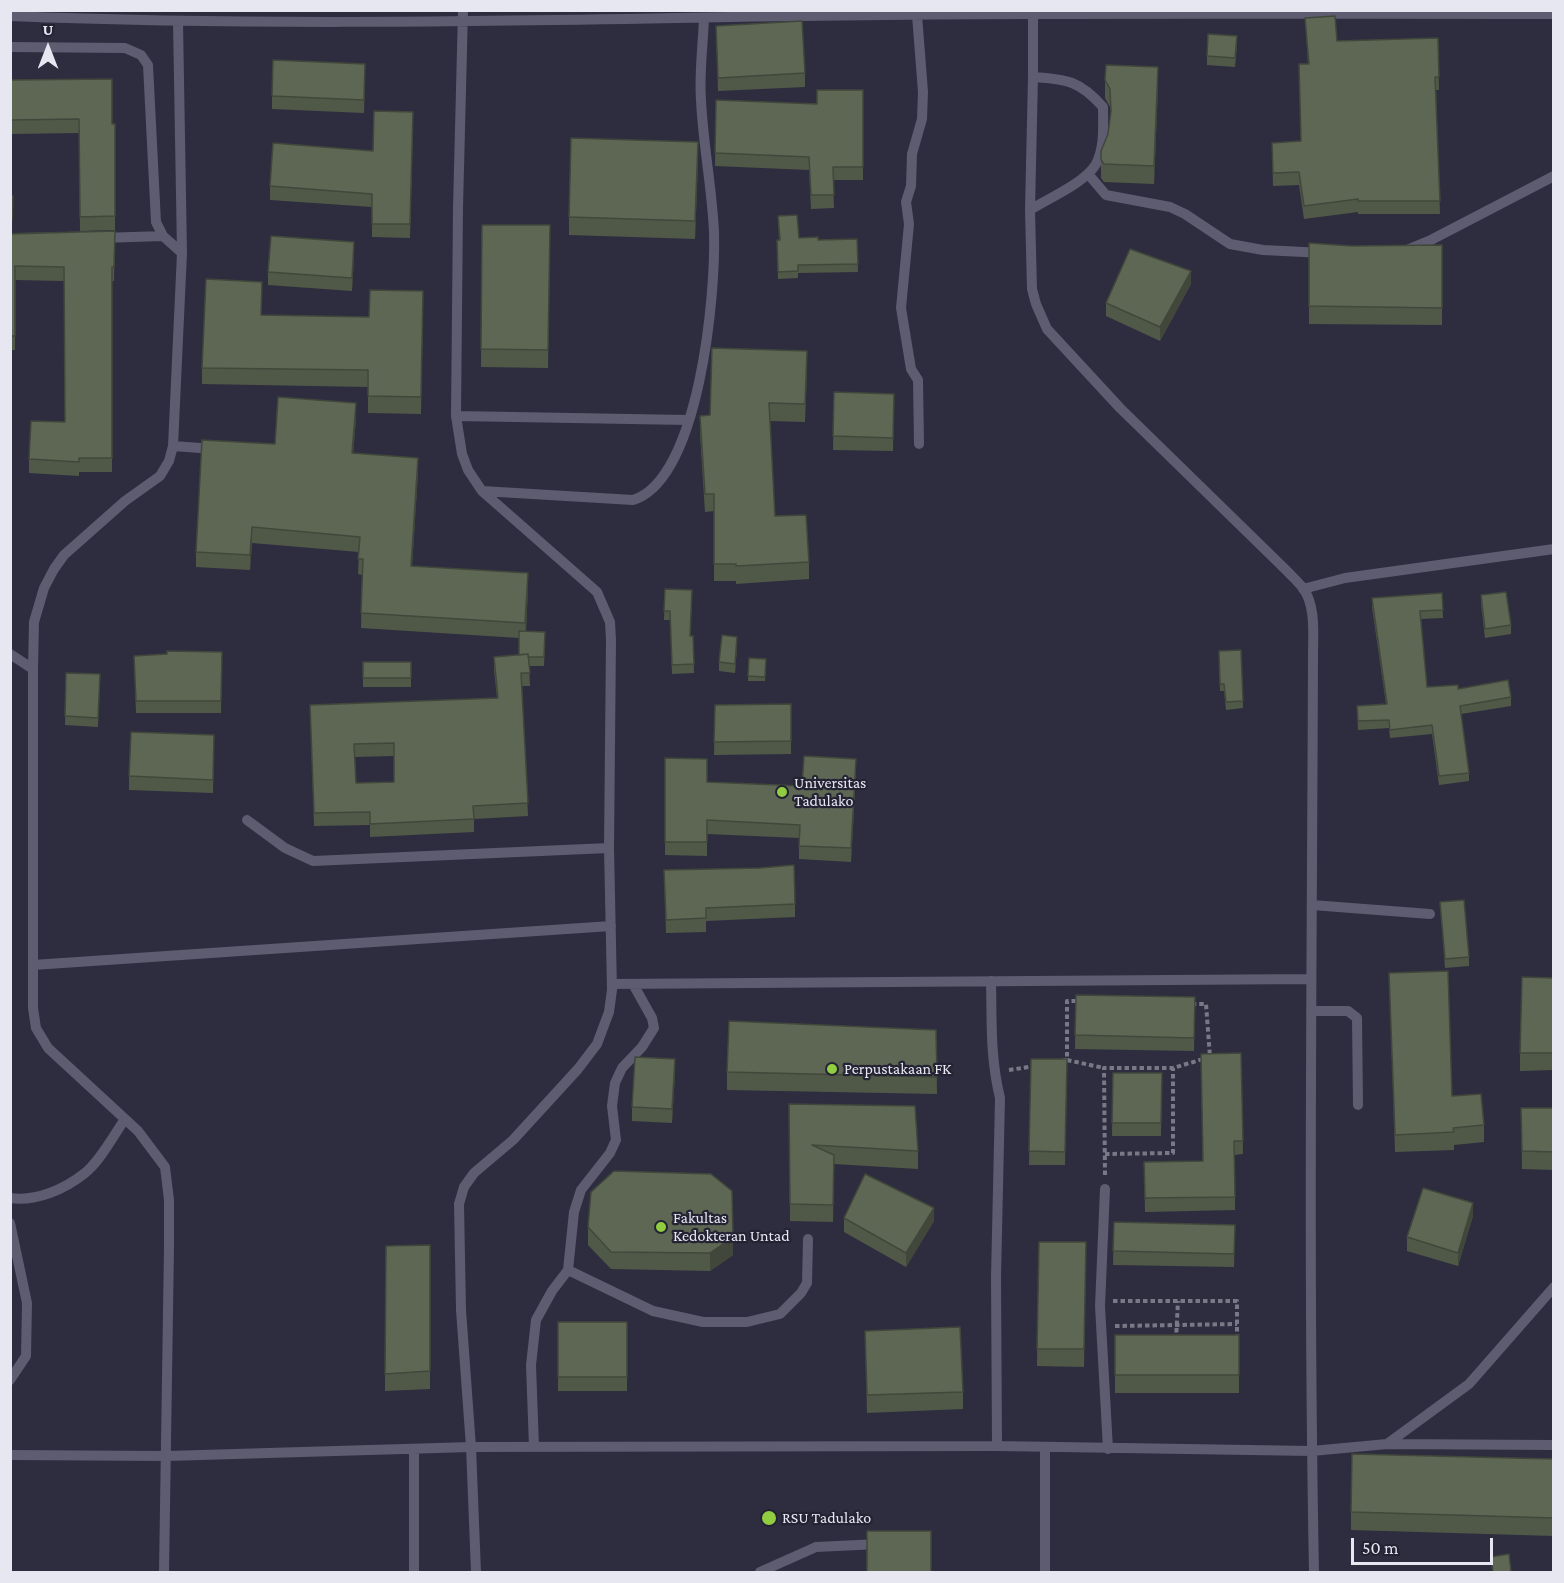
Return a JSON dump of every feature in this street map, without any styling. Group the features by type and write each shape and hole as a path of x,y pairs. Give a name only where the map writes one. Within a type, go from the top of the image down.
{"lane":[{"path":"1033,13 1034,78 1030,210 1032,289 1047,329 1120,408 1304,589 1312,617 1310,980 1314,1572"},
{"path":"10,16 142,16 178,21 210,16 678,14 704,18 1033,13 1554,14"},
{"path":"917,15 923,92 922,120 912,154 911,186 906,202 909,224 902,308 911,369 918,380 919,444"},
{"path":"463,16 456,416 462,454 468,470 482,491 597,592 610,622 611,639 609,848 612,984 609,1012 597,1044 551,1100 513,1140 474,1173 464,1187 459,1204 461,1310 471,1447 476,1572"},
{"path":"482,491 633,500 645,496 672,464 693,409 711,316 714,232 700,98 704,18"},
{"path":"164,1572 167,1456 168,1182 165,1167 153,1149 48,1048 36,1028 33,1008 33,669 34,622 44,588 54,569 64,555 124,501 160,477 169,461 172,446 182,253 178,21"},
{"path":"10,47 124,48 141,55 148,65 156,222 163,236 182,253"},
{"path":"1030,210 1088,174 1097,162 1102,138 1103,107 1095,99 1064,79 1034,78"},
{"path":"1088,174 1106,195 1170,207 1185,214 1230,244 1263,250 1333,254"},
{"path":"1393,256 1429,241 1554,176"},
{"path":"84,238 163,236"},
{"path":"456,416 688,420"},
{"path":"172,446 223,449"},
{"path":"1304,589 1345,578 1554,549"},
{"path":"10,654 33,669"},
{"path":"247,820 285,848 314,861 609,848"},
{"path":"1312,904 1430,914"},
{"path":"33,965 611,926"},
{"path":"612,984 1310,980"},
{"path":"992,981 991,1041 994,1073 1000,1098 996,1277 997,1446"},
{"path":"534,1447 531,1365 536,1320 552,1291 568,1270 574,1212 581,1190 610,1153 616,1140 612,1106 615,1083 622,1068 642,1047 654,1028 652,1018 633,984"},
{"path":"1311,1011 1348,1011 1357,1018 1358,1105"},
{"path":"10,1198 21,1199 55,1192 86,1172 124,1119"},
{"path":"1105,1189 1101,1327 1108,1449"},
{"path":"10,1223 27,1303 26,1356 10,1380"},
{"path":"568,1270 653,1311 703,1322 747,1322 780,1314 801,1293 807,1283 808,1239"},
{"path":"1387,1444 1469,1384 1554,1287"},
{"path":"10,1455 167,1456 471,1447 997,1446 1312,1451 1387,1444 1554,1445"},
{"path":"1045,1448 1045,1572"},
{"path":"414,1449 414,1572"},
{"path":"760,1572 816,1547 893,1544"}],"path":[{"path":"1066,1060 1066,1001 1090,1002"},
{"path":"1056,1062 1066,1060 1104,1068 1173,1068 1210,1056 1206,1004 1183,1004"},
{"path":"994,1073 1046,1064"},
{"path":"1104,1068 1105,1189"},
{"path":"1105,1154 1173,1153 1173,1068"},
{"path":"1101,1301 1237,1301 1237,1345"},
{"path":"1176,1345 1178,1301"},
{"path":"1101,1327 1237,1324"}],"building":[{"path":"1335,16 1337,41 1438,38 1439,77 1435,77 1440,201 1358,201 1358,199 1304,206 1299,172 1273,173 1272,143 1301,141 1299,64 1309,64 1305,18"},
{"path":"802,21 805,73 718,78 716,26"},
{"path":"1208,34 1237,36 1235,58 1207,56"},
{"path":"273,60 365,64 364,100 272,96"},
{"path":"1106,65 1158,67 1154,166 1104,164 1101,160 1111,111 1110,89 1105,80"},
{"path":"112,79 112,124 115,124 115,216 80,217 79,119 10,120 10,80"},
{"path":"817,90 863,90 863,167 833,167 834,195 811,195 809,157 715,153 716,100 817,104"},
{"path":"374,111 413,112 410,224 372,224 372,194 270,186 273,143 373,151"},
{"path":"571,138 698,142 695,221 569,217"},
{"path":"10,196 13,196 12,219 10,220"},
{"path":"797,215 799,238 857,239 858,264 798,265 798,271 778,272 777,240 780,240 778,216"},
{"path":"482,225 550,225 548,350 481,349"},
{"path":"115,231 114,267 112,267 112,458 79,458 79,462 29,459 31,421 65,422 64,267 15,266 15,336 10,336 10,234"},
{"path":"271,236 354,242 352,278 268,272"},
{"path":"1309,243 1352,246 1442,245 1442,308 1309,306"},
{"path":"1130,249 1191,271 1160,327 1106,303"},
{"path":"206,279 262,282 261,315 369,317 370,290 423,291 421,397 368,396 368,370 202,368"},
{"path":"712,348 807,351 805,404 769,403 775,516 806,515 809,562 736,566 736,564 714,564 714,494 705,494 700,416 710,415"},
{"path":"834,392 894,394 893,438 833,436"},
{"path":"278,397 356,403 352,453 418,458 411,566 528,573 525,623 361,613 363,559 358,559 360,537 252,527 250,555 196,552 202,440 275,444"},
{"path":"665,589 692,590 690,636 693,636 694,664 672,665 670,611 664,611"},
{"path":"1506,592 1511,625 1485,629 1481,595"},
{"path":"1442,593 1443,610 1420,611 1427,687 1458,685 1458,689 1508,680 1511,697 1460,706 1469,773 1439,776 1432,725 1390,730 1389,720 1358,721 1357,706 1387,704 1372,598"},
{"path":"519,631 545,632 544,657 519,655"},
{"path":"722,635 737,637 735,664 719,662"},
{"path":"1241,650 1243,701 1226,702 1224,684 1220,684 1219,651"},
{"path":"167,651 222,652 221,701 136,701 134,656 167,654"},
{"path":"528,654 530,673 521,673 528,803 473,806 474,819 370,824 370,812 314,813 310,705 498,698 494,657","holes":["394,743 394,782 356,783 354,744"]},
{"path":"749,658 766,659 765,677 748,676"},
{"path":"363,662 411,662 411,678 363,678"},
{"path":"66,673 100,674 98,718 65,716"},
{"path":"791,704 791,741 714,742 715,705"},
{"path":"131,732 214,735 213,780 129,776"},
{"path":"804,756 856,759 851,848 799,846 800,825 707,820 707,842 665,842 665,758 707,759 707,782 802,786"},
{"path":"794,865 795,904 706,908 706,918 666,920 664,870"},
{"path":"1464,900 1469,957 1445,959 1440,902"},
{"path":"1448,971 1452,1096 1481,1094 1484,1125 1453,1128 1454,1132 1395,1135 1389,973"},
{"path":"1522,977 1554,978 1554,1053 1520,1053"},
{"path":"1076,995 1195,997 1194,1038 1075,1035"},
{"name":"Perpustakaan FK","path":"729,1021 936,1030 937,1077 727,1072"},
{"path":"1241,1053 1243,1141 1234,1141 1235,1197 1145,1198 1144,1162 1203,1161 1201,1054"},
{"path":"635,1057 675,1059 672,1109 632,1107"},
{"path":"1031,1059 1067,1059 1065,1152 1029,1151"},
{"path":"1113,1073 1162,1073 1161,1123 1112,1123"},
{"path":"789,1104 915,1106 918,1151 812,1145 834,1155 833,1205 790,1204"},
{"path":"1521,1108 1554,1108 1554,1152 1522,1151"},
{"name":"Fakultas Kedokteran Untad","path":"614,1171 711,1174 732,1191 733,1237 710,1253 611,1252 588,1227 591,1192"},
{"path":"865,1174 934,1208 906,1253 844,1218"},
{"path":"1423,1188 1473,1203 1458,1253 1407,1237"},
{"path":"1114,1222 1235,1225 1234,1254 1113,1251"},
{"path":"1039,1242 1086,1242 1084,1349 1037,1349"},
{"path":"430,1245 430,1371 385,1374 386,1246"},
{"path":"558,1322 627,1322 627,1377 558,1377"},
{"path":"960,1327 963,1392 867,1395 865,1331"},
{"path":"1115,1335 1239,1335 1239,1375 1115,1375"},
{"path":"1352,1454 1554,1459 1554,1518 1351,1512"},
{"path":"867,1531 931,1531 931,1572 867,1572"},
{"path":"1509,1554 1511,1572 1493,1572 1491,1557"}],"place":[{"name":"Universitas Tadulako","path":"782,792"},
{"name":"Perpustakaan FK","path":"832,1069"},
{"name":"Fakultas Kedokteran Untad","path":"661,1227"},
{"name":"RSU Tadulako","path":"769,1518"}]}
